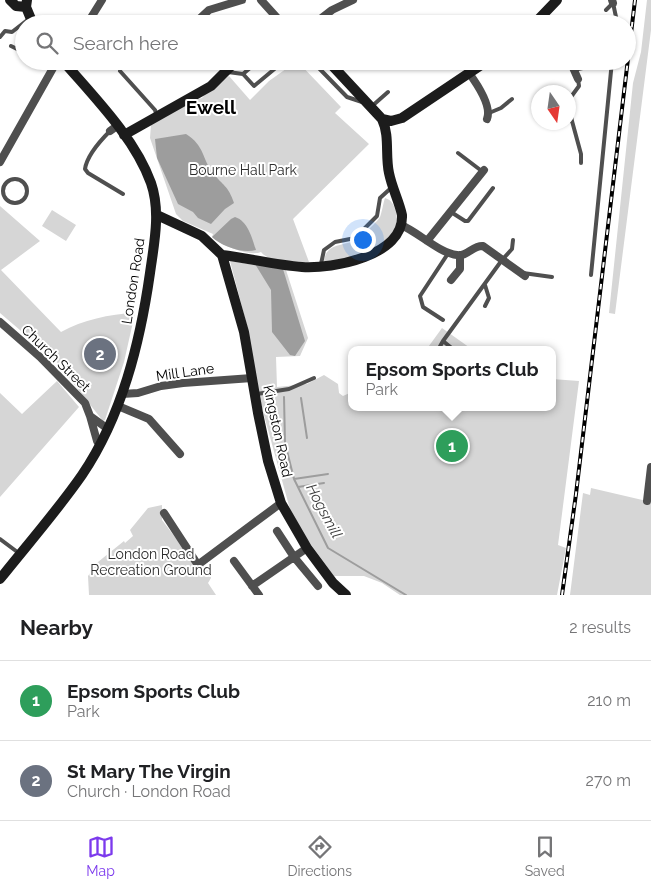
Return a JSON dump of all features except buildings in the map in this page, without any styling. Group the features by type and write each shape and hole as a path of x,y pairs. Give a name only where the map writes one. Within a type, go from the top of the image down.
{"main road":[{"path":"10,0 16,6 26,4"},
{"path":"544,15 557,0"},
{"name":"London Road","path":"0,579 82,476 100,445 122,394 135,349 148,290 157,215 151,183 137,155 124,135 114,128 103,106 71,70"},
{"path":"157,215 202,236 222,255 302,267 321,266 335,269 376,252 393,239 402,220 387,165 388,141 385,126 382,119 336,70"},
{"path":"382,119 391,121 402,118 474,70"},
{"path":"124,135 211,86 226,72"},
{"path":"388,141 402,118"},
{"name":"Kingston Road","path":"222,255 244,332 268,462 281,503 307,548 333,583 346,595"}],"street":[{"path":"94,15 102,0"},
{"path":"204,15 209,10 242,0"},
{"path":"261,0 274,15"},
{"path":"326,15 353,0"},
{"path":"0,162 2,152 52,70"},
{"path":"574,70 578,79"},
{"path":"469,73 480,90 488,116"},
{"path":"427,242 484,171"},
{"path":"401,225 413,231 427,242 460,255 480,245 523,275"},
{"path":"451,280 460,269 460,255"},
{"name":"Church Street","path":"0,322 40,357 84,403 100,445"},
{"name":"Mill Lane","path":"122,394 138,393 161,386 183,383 252,378"},
{"path":"118,406 149,418 180,454"},
{"name":"Church Street","path":"90,416 108,429"},
{"path":"648,499 651,467"},
{"path":"164,513 196,562 200,564 281,503"},
{"path":"277,531 294,557 318,586"},
{"path":"252,586 307,548"},
{"path":"234,561 259,595"}],"lane":[{"path":"606,10 612,1"},
{"path":"612,1 616,15"},
{"path":"0,37 5,31 15,30"},
{"path":"11,46 15,48"},
{"path":"243,74 248,70"},
{"path":"226,72 243,74 254,86 273,70"},
{"path":"321,70 347,97 370,106 388,92"},
{"path":"590,275 611,70"},
{"path":"120,71 157,116"},
{"path":"576,90 579,86 578,79"},
{"path":"488,116 512,99"},
{"path":"114,128 102,139 86,163 85,169 88,173 123,194"},
{"path":"573,130 581,154 581,164"},
{"path":"458,153 484,171"},
{"path":"12,179 22,181 27,188 26,198 18,203 8,202 3,194 5,185 12,179"},
{"path":"0,182 5,185"},
{"path":"321,266 324,250 335,242 354,238 377,216 380,198 392,187"},
{"path":"451,212 468,221 493,188"},
{"path":"440,346 512,249 513,240"},
{"path":"443,320 423,307 420,296 449,252"},
{"path":"523,275 552,277"},
{"path":"485,285 488,298 485,306"},
{"path":"443,341 449,346"},
{"path":"255,395 290,389 314,378"},
{"path":"0,539 20,554"}],"green space":[{"path":"647,0 651,0 651,30 615,314 609,313 633,83 641,52"},
{"name":"Bourne Hall Park","path":"284,70 306,70 341,107 335,113 369,144 293,219 309,262 277,261 265,256 261,252 243,252 228,247 212,237 213,234 183,221 176,214 150,138 151,124 191,101 202,98 208,91 229,76 250,100 269,81"},
{"path":"385,198 393,205 397,218 396,225 389,237 373,251 363,256 325,262 325,255 328,251 335,246 356,240 375,223 380,217"},
{"path":"0,206 40,241 1,270 61,332 96,318 135,313 124,362 105,420 103,421 55,360 0,313"},
{"path":"52,210 76,225 66,241 42,226"},
{"path":"230,261 286,270 308,338 300,356 276,357 277,387 307,384 324,375 338,384 339,393 343,396 348,394 348,411 556,411 556,379 579,381 558,545 566,548 557,595 400,595 382,583 364,576 334,576 293,520 257,390 247,326"},
{"path":"442,328 467,346 429,346"},
{"path":"57,381 79,407 0,497 0,393 22,414"},
{"path":"591,488 651,502 651,595 570,595 583,493 590,495"},
{"name":"London Road Recreation Ground","path":"162,505 162,520 196,565 209,567 211,578 208,583 216,595 89,595 88,576 98,562 133,536 130,530 148,508"}],"shaded area":[{"path":"186,134 197,143 209,168 227,189 234,203 225,209 211,224 198,218 193,212 178,204 157,158 155,139"},
{"path":"235,217 246,226 256,250 245,251 232,248 212,237"},
{"path":"255,264 283,269 305,341 295,356 290,355 272,332 271,290"}],"waterway":[{"name":"Hogsmill","path":"284,397 285,443 294,479 328,548 406,595"},
{"path":"301,398 307,438"},
{"path":"294,479 328,474"},
{"path":"298,487 324,483"}],"railway":[{"path":"633,15 635,0"},
{"path":"562,595 576,494 627,70"}],"place":[{"name":"St Mary The Virgin","path":"100,354"},
{"name":"Epsom Sports Club","path":"452,446"}],"district":[{"name":"Ewell","path":"211,107"}]}
